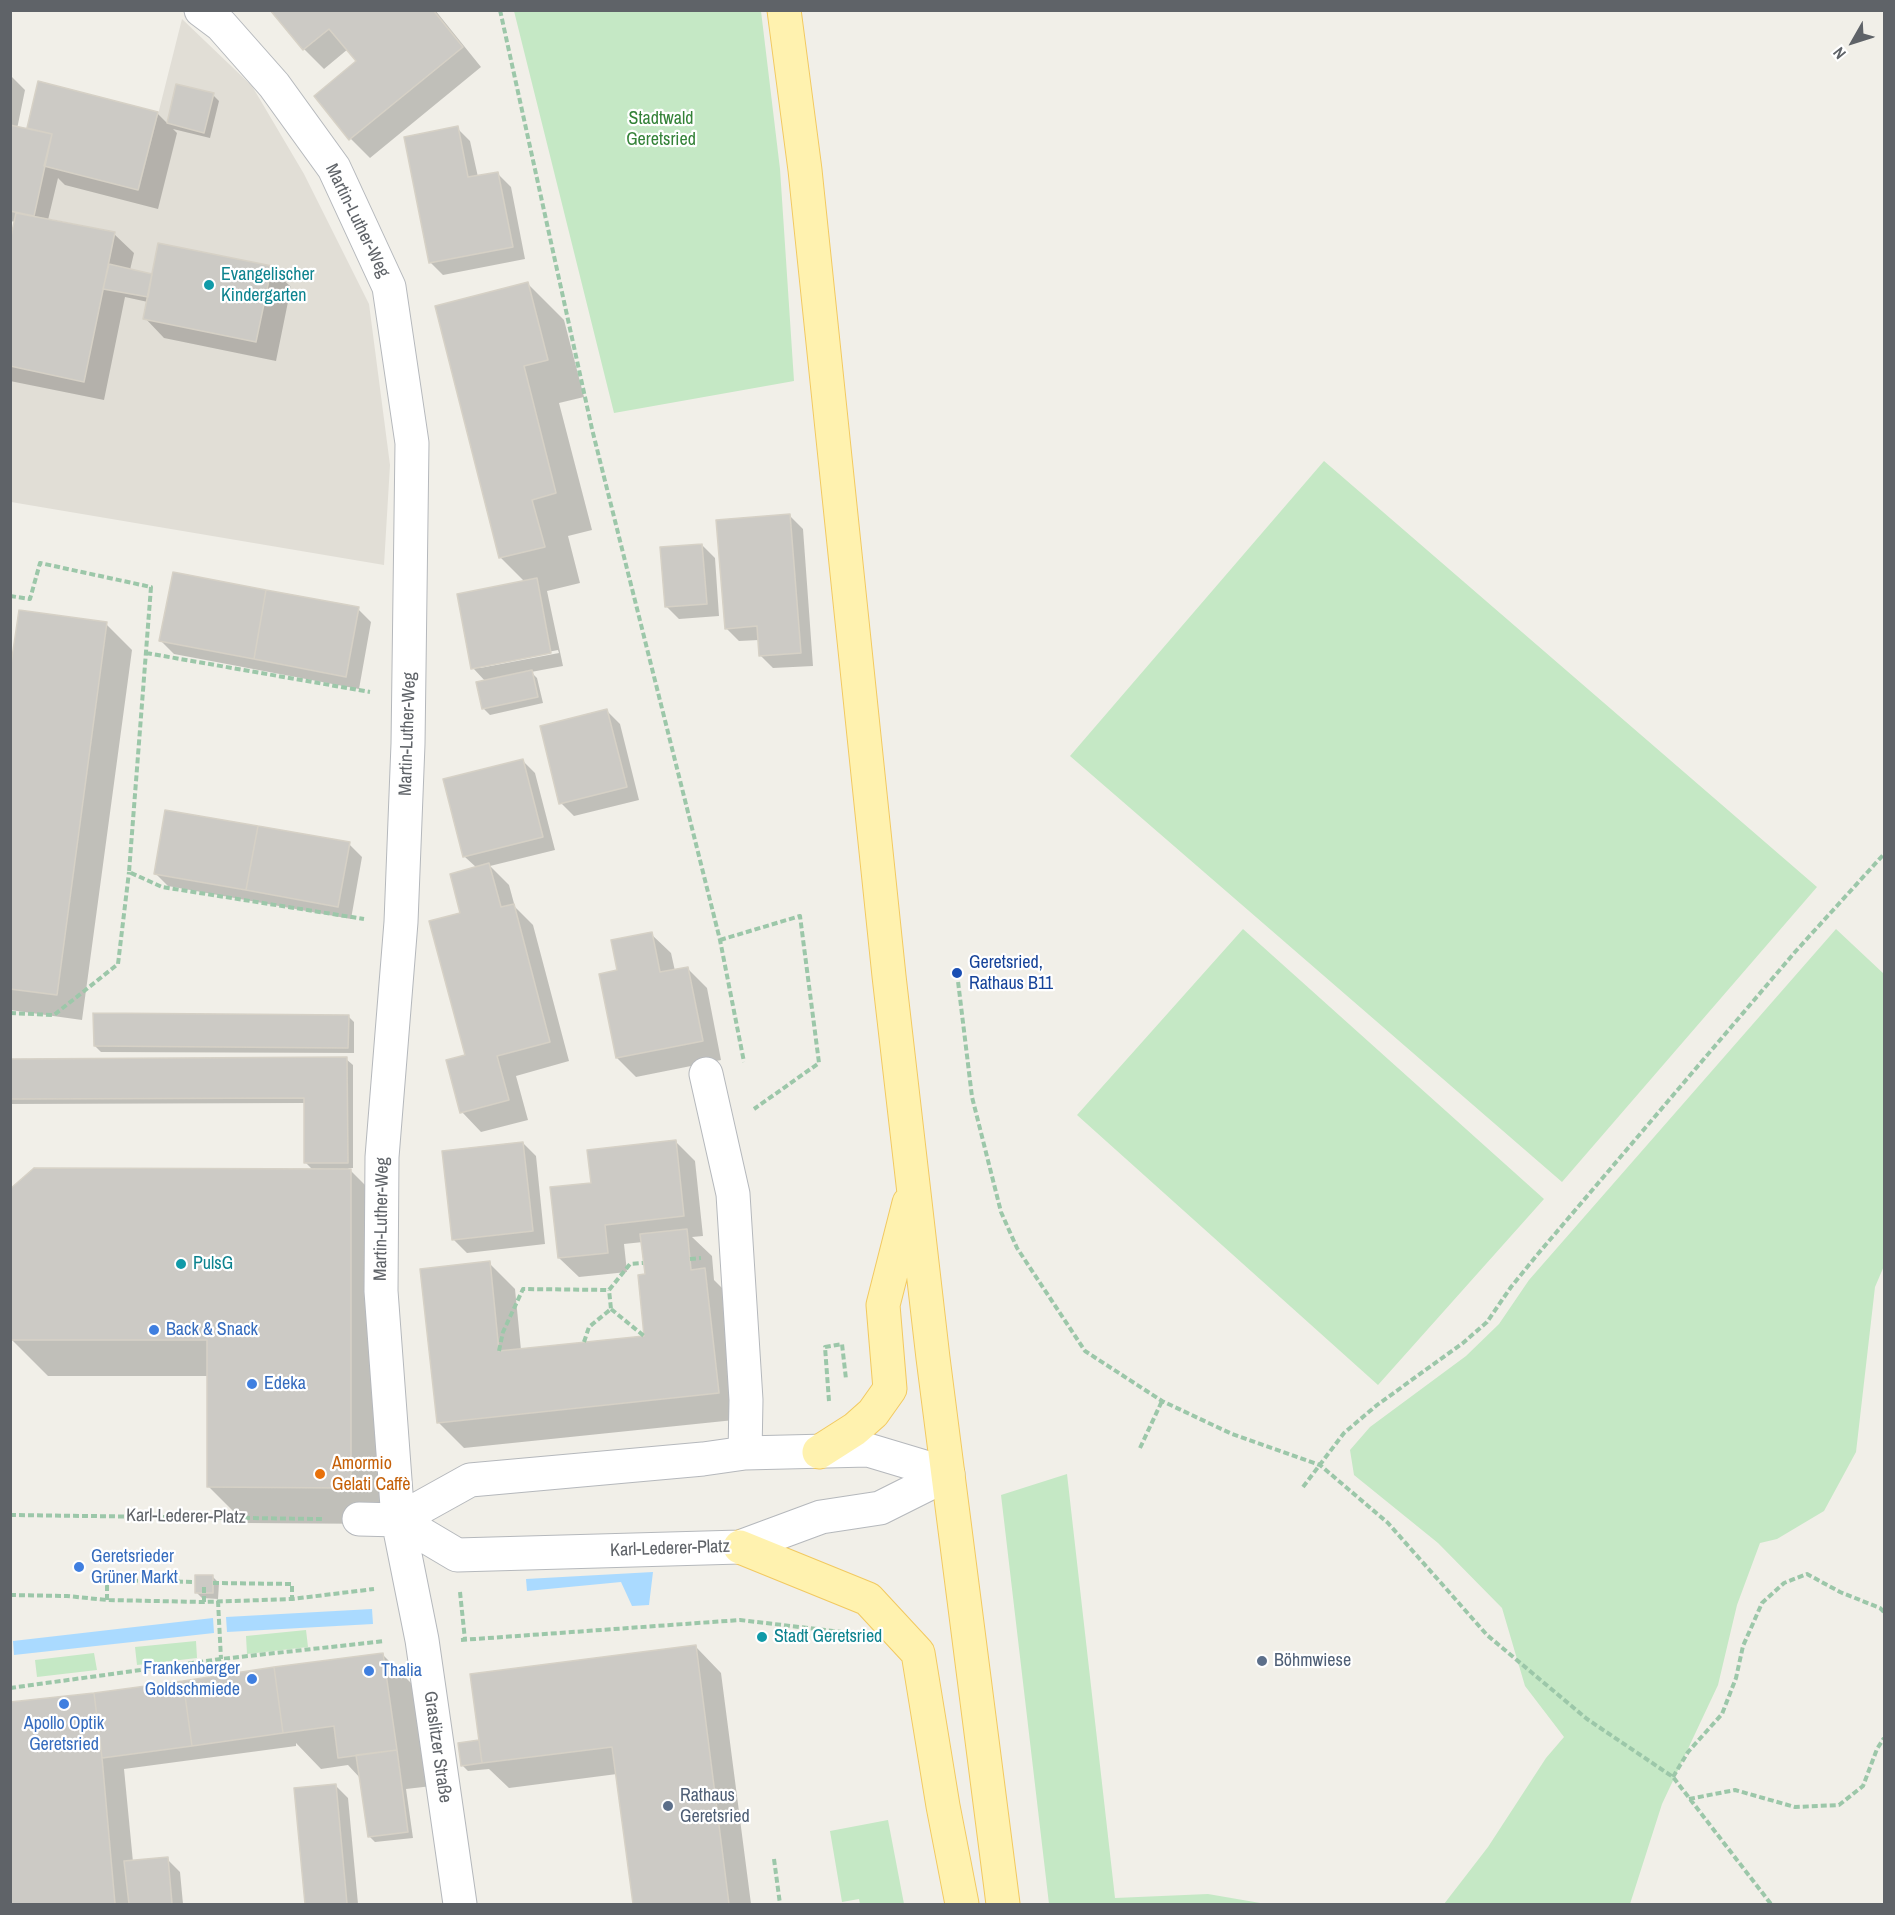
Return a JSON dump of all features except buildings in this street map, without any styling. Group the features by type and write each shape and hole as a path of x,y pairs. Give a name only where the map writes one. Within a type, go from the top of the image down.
{"main road":[{"path":"784,10 805,170 889,976 948,1474 1003,1905"},
{"path":"819,1452 855,1429 873,1413 890,1389 883,1305 914,1181"},
{"path":"740,1547 868,1599 918,1653 962,1905"}],"street":[{"name":"Martin-Luther-Weg","path":"201,10 221,25 274,85 334,168 389,287 412,443 409,699 401,922 382,1157 381,1291 398,1520"},
{"path":"706,1074 733,1194 746,1400 745,1453"},
{"path":"359,1520 398,1520 470,1480 703,1459 745,1453 868,1450 948,1474"},
{"name":"Karl-Lederer-Platz","path":"398,1520 457,1555 740,1547 821,1517 880,1508 948,1474"},
{"name":"Graslitzer Straße","path":"398,1520 422,1640 460,1905"}],"path":[{"path":"500,10 592,429 720,940 800,916 819,1063 753,1109"},
{"path":"10,596 30,599 40,563 151,586 129,872 118,964 54,1015 10,1013"},
{"path":"146,653 409,699"},
{"path":"1302,1487 1344,1433 1377,1405 1463,1343 1487,1322 1510,1287 1560,1228 1795,952 1884,854"},
{"path":"129,872 162,887 366,919 401,922"},
{"path":"957,974 972,1097 1001,1212 1017,1248 1085,1351 1162,1401 1232,1434 1320,1465 1388,1523 1487,1635 1587,1719 1672,1777 1771,1905"},
{"path":"643,1263 630,1264 609,1290 610,1310 644,1336"},
{"path":"499,1351 503,1332 523,1289 609,1290"},
{"path":"584,1342 589,1327 610,1310"},
{"path":"823,1407 830,1400 825,1347 842,1344 846,1379"},
{"path":"1140,1448 1162,1401"},
{"name":"Karl-Lederer-Platz","path":"10,1515 359,1520"},
{"path":"1672,1777 1688,1752 1722,1714 1736,1678 1743,1646 1762,1604 1784,1583 1808,1574 1884,1612"},
{"path":"107,1600 107,1580 195,1582"},
{"path":"213,1583 292,1584 292,1599"},
{"path":"204,1584 204,1602"},
{"path":"10,1594 107,1600 204,1602 292,1599 374,1589"},
{"path":"218,1601 221,1659"},
{"path":"465,1640 740,1620 852,1633"},
{"path":"10,1688 221,1659 381,1641"},
{"path":"1689,1799 1735,1790 1795,1807 1839,1805 1863,1786 1877,1749 1884,1738"},
{"path":"774,1859 780,1905"}],"shaded area":[{"path":"182,19 252,86 304,174 369,304 390,465 384,565 11,502 10,366 84,382 103,289 148,297 143,319 256,342 272,267 152,274 109,264 115,232 34,216 44,166 139,190"}],"green space":[{"name":"Stadtwald Geretsried","path":"514,11 761,11 780,169 794,381 614,413"},
{"path":"1324,461 1817,887 1562,1182 1070,756"},
{"path":"1243,929 1544,1199 1378,1385 1077,1115"},
{"path":"1836,929 1884,974 1884,1266 1875,1287 1856,1452 1824,1511 1777,1539 1760,1543 1737,1605 1718,1685 1662,1804 1630,1904 1444,1904 1488,1847 1546,1758 1564,1737 1525,1686 1502,1608 1438,1543 1354,1475 1350,1450 1370,1427 1466,1356 1499,1324 1529,1280"},
{"path":"1067,1474 1115,1898 1208,1894 1266,1904 1049,1904 1001,1495"},
{"path":"306,1630 308,1647 247,1654 246,1636"},
{"path":"196,1641 197,1658 137,1665 135,1647"},
{"path":"94,1653 97,1670 37,1677 35,1660"},
{"path":"888,1820 904,1904 860,1904 859,1899 842,1902 830,1831"}],"water":[{"path":"653,1572 649,1605 632,1606 621,1582 527,1591 526,1579"},
{"path":"372,1609 373,1624 227,1632 226,1617"},
{"path":"213,1618 214,1633 14,1655 13,1641"}],"place":[{"name":"Evangelischer Kindergarten","path":"209,285"},
{"name":"Geretsried, Rathaus B11","path":"957,973"},
{"name":"PulsG","path":"181,1264"},
{"name":"Back & Snack","path":"154,1330"},
{"name":"Edeka","path":"252,1384"},
{"name":"Amormio Gelati Caffè","path":"320,1474"},
{"name":"Geretsrieder Grüner Markt","path":"79,1567"},
{"name":"Stadt Geretsried","path":"762,1637"},
{"name":"Böhmwiese","path":"1262,1661"},
{"name":"Thalia","path":"369,1671"},
{"name":"Frankenberger Goldschmiede","path":"252,1679"},
{"name":"Apollo Optik Geretsried","path":"64,1704"},
{"name":"Rathaus Geretsried","path":"668,1806"}]}
